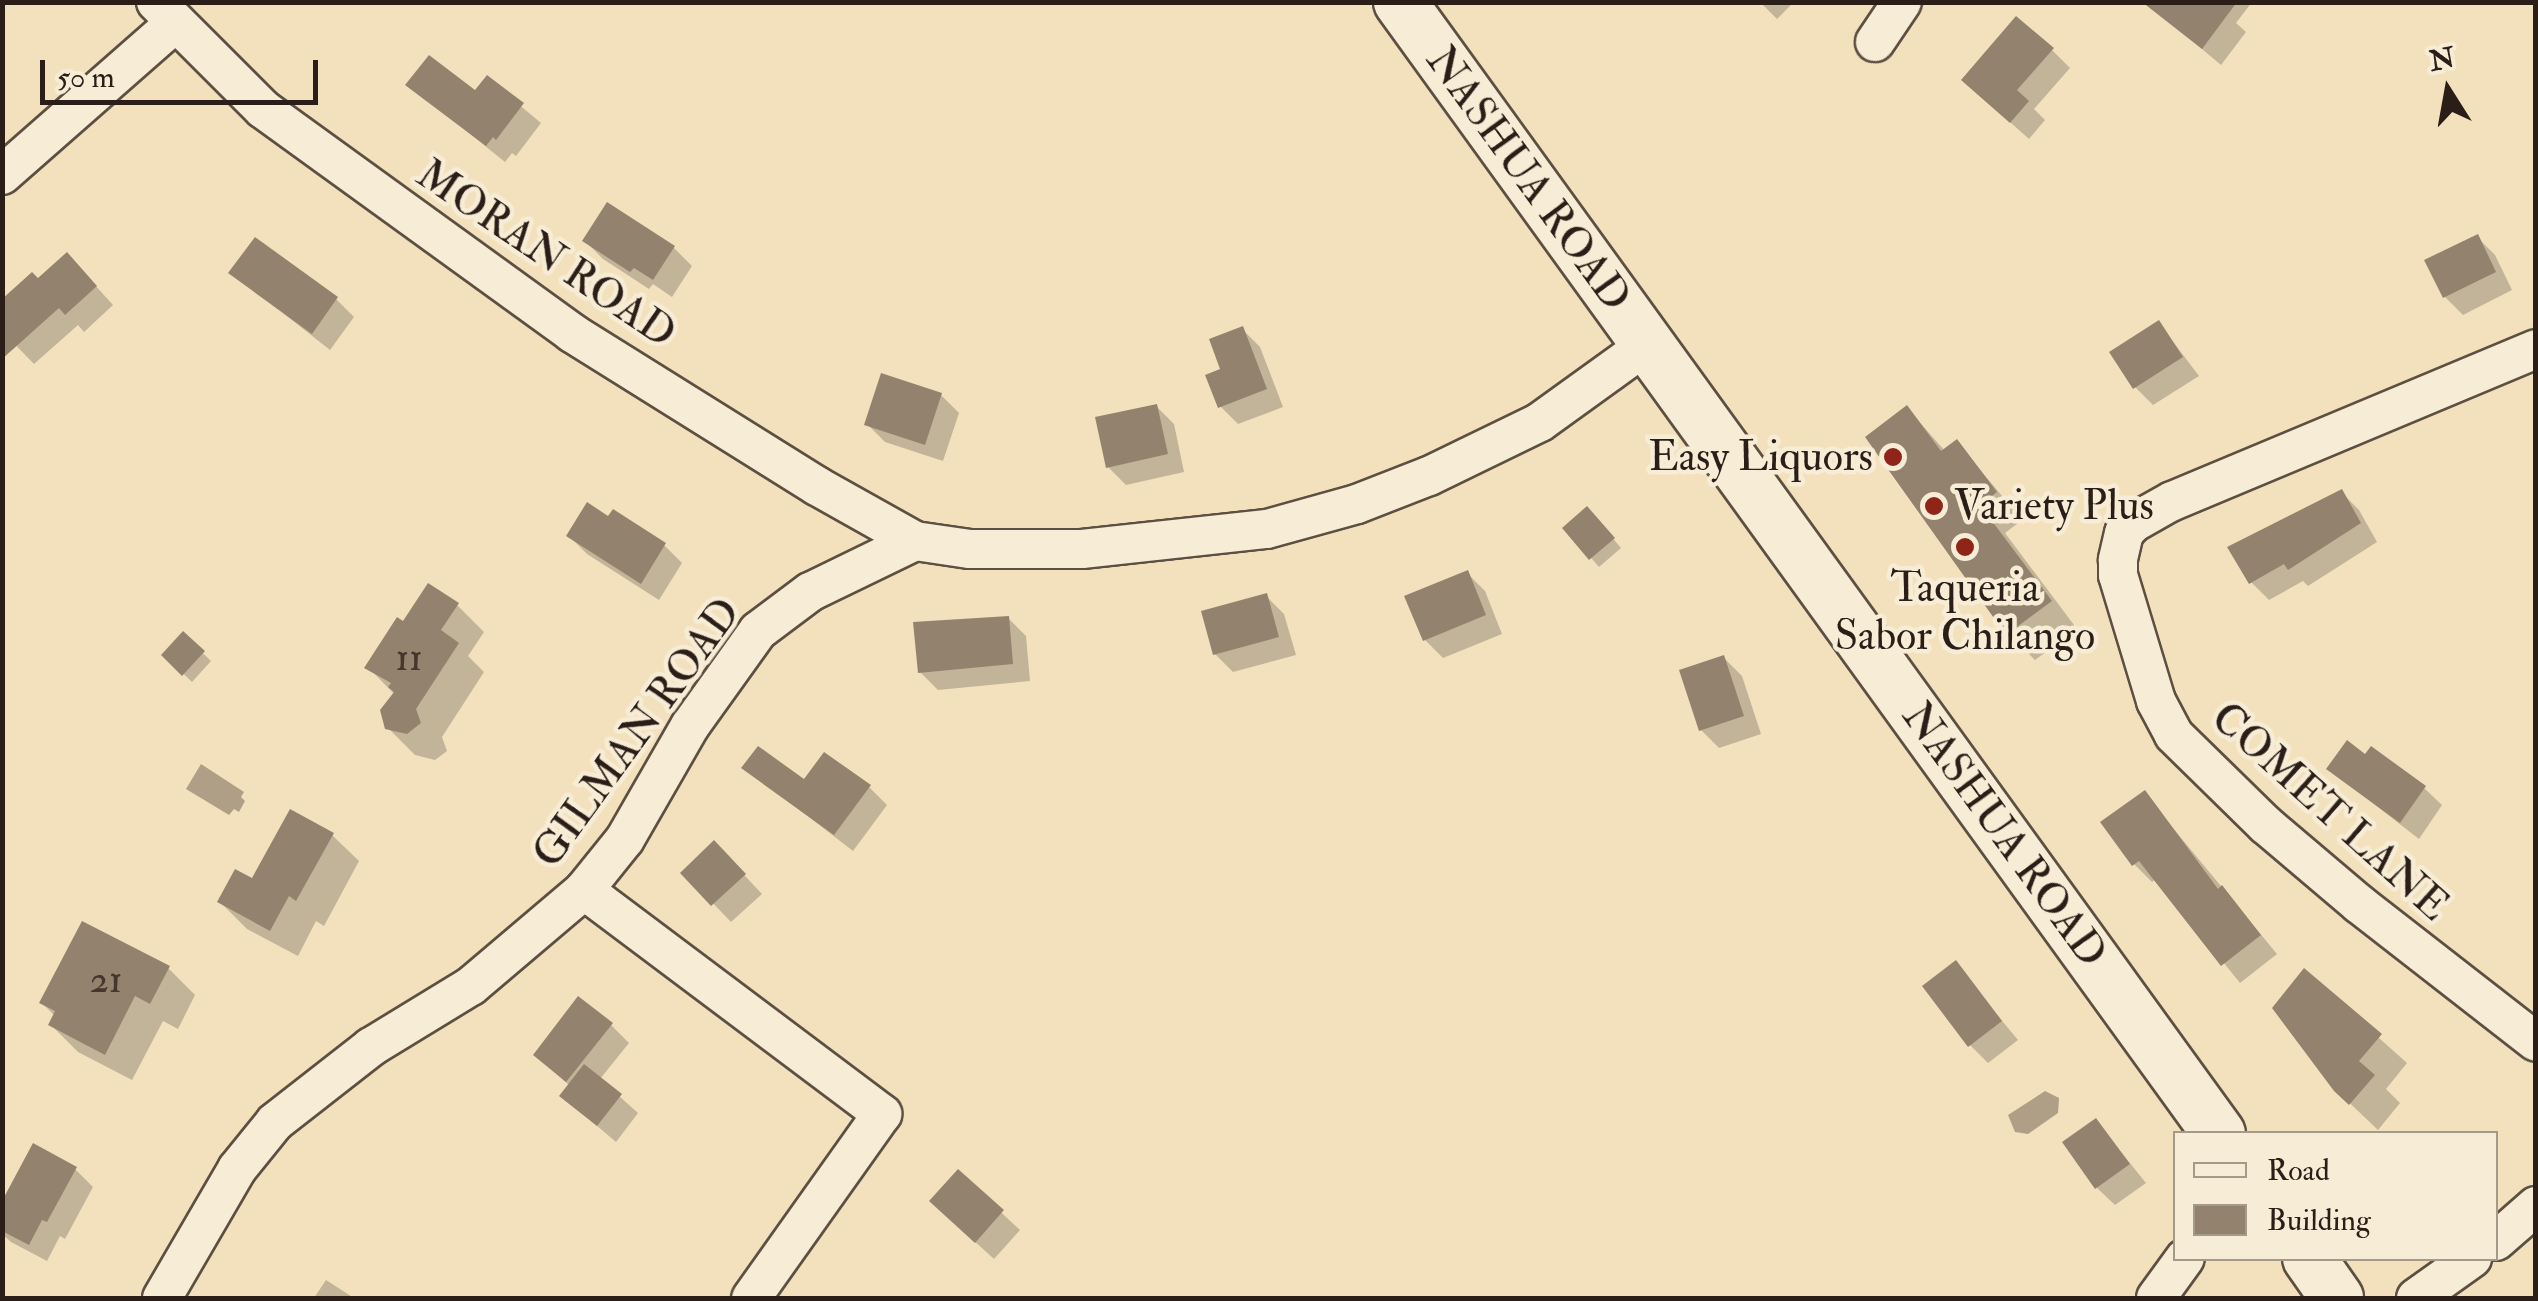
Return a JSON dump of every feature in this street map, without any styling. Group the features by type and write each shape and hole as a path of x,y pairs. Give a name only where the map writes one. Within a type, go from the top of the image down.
{"main road":[{"name":"NASHUA ROAD","path":"1400,2 2218,1131"},
{"path":"2311,1261 2337,1298"}],"street":[{"path":"1875,42 1898,4"},
{"path":"2,175 166,13"},
{"name":"MORAN ROAD","path":"166,13 263,109 572,333 817,486 915,541"},
{"path":"915,541 970,549 1082,549 1285,524 1357,504 1430,476 1540,422 1648,344"},
{"name":"COMET LANE","path":"2536,350 2211,482 2134,523 2120,546 2118,575 2156,700 2174,735 2266,825 2359,904 2536,1042"},
{"name":"GILMAN ROAD","path":"162,1298 237,1168 274,1122 371,1047 471,986 584,890 626,839 682,738 758,631 810,592 915,541"},
{"path":"584,890 882,1114 751,1298"},
{"path":"2498,1238 2536,1206"},
{"path":"2156,1298 2183,1261"},
{"path":"2416,1298 2468,1261"}],"shaded area":[{"path":"201,764 244,792 241,797 245,801 239,812 234,809 229,815 186,789"},
{"path":"2045,1091 2059,1098 2058,1113 2028,1134 2015,1132 2008,1115"}],"building":[{"path":"2142,2 2237,2 2202,49"},
{"path":"2016,16 2054,48 2017,90 2029,101 2010,123 1961,80"},
{"path":"429,55 475,90 487,75 524,103 496,140 493,137 486,146 405,85"},
{"path":"607,202 675,246 653,280 634,268 630,272 582,241"},
{"path":"2478,234 2496,272 2443,298 2424,260"},
{"path":"255,237 338,297 312,334 228,273"},
{"path":"67,252 97,286 65,315 59,308 2,359 2,299 32,272 38,278"},
{"path":"2159,320 2183,357 2133,389 2109,352"},
{"path":"1243,326 1267,389 1218,408 1205,375 1220,369 1209,339"},
{"path":"881,373 942,393 925,445 864,425"},
{"path":"1157,404 1168,454 1106,468 1095,417"},
{"path":"1907,405 1941,451 1957,439 1997,492 1980,505 2052,601 2006,635 1865,437"},
{"path":"2342,489 2361,523 2288,570 2284,564 2249,584 2227,547"},
{"path":"587,502 608,516 613,509 666,543 641,584 566,536"},
{"path":"1587,506 1615,538 1589,560 1562,528"},
{"path":"1468,570 1486,615 1423,641 1404,596"},
{"path":"428,583 459,603 441,630 459,643 416,709 421,723 407,734 385,729 380,710 394,692 388,687 391,683 364,668 397,617 403,621"},
{"path":"1267,593 1279,637 1213,655 1201,611"},
{"path":"1009,616 1013,664 918,673 913,622"},
{"path":"183,631 205,651 182,676 161,655"},
{"path":"1724,655 1744,716 1699,731 1679,670"},
{"path":"2347,740 2365,754 2371,746 2426,786 2400,823 2326,769"},
{"path":"758,746 804,779 824,752 871,785 834,835 741,768"},
{"path":"2145,790 2218,889 2222,885 2261,935 2221,966 2139,861 2132,866 2100,822"},
{"path":"290,809 334,833 296,901 289,896 270,931 217,902 235,869 252,878"},
{"path":"714,840 746,874 711,906 680,873"},
{"path":"82,921 170,966 150,1004 135,996 105,1055 48,1025 55,1011 39,1003"},
{"path":"1956,960 2002,1021 1968,1047 1922,986"},
{"path":"2304,968 2382,1034 2359,1061 2375,1075 2349,1105 2334,1091 2272,1008"},
{"path":"578,996 613,1023 566,1082 533,1055"},
{"path":"584,1064 622,1094 597,1126 559,1096"},
{"path":"2096,1118 2130,1164 2095,1189 2062,1142"},
{"path":"33,1143 77,1167 47,1222 42,1220 29,1245 2,1231 2,1201"},
{"path":"958,1169 1004,1210 975,1243 929,1201"}],"place":[{"name":"Easy Liquors","path":"1893,457"},
{"name":"Variety Plus","path":"1934,506"},
{"name":"Taqueria Sabor Chilango","path":"1965,547"}]}
